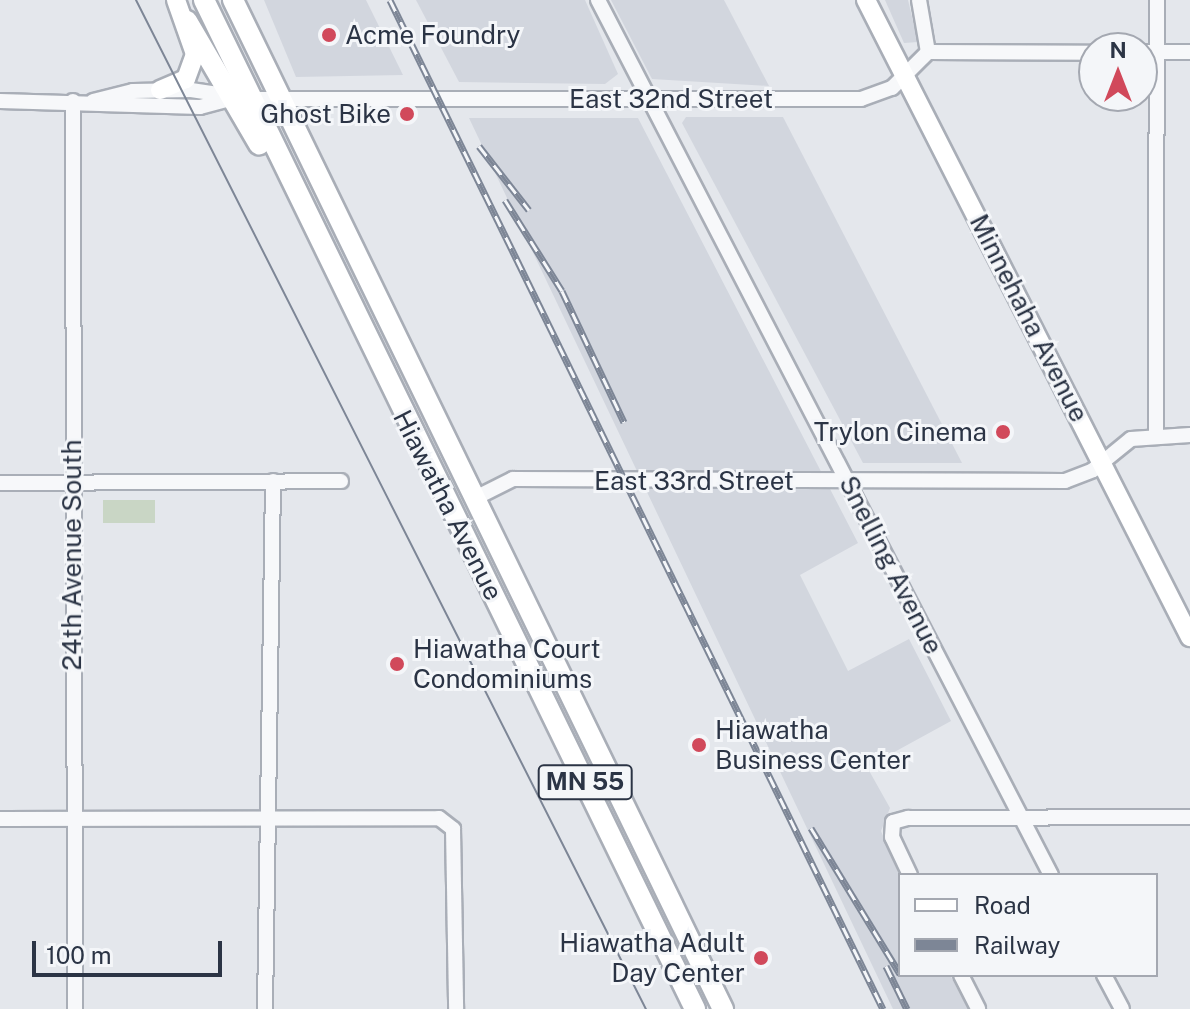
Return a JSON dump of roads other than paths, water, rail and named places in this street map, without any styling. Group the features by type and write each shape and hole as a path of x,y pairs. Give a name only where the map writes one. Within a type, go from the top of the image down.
{"highway":[{"name":"Hiawatha Avenue","path":"204,0 299,204 695,1009"},
{"name":"Hiawatha Avenue","path":"233,0 723,1009"},
{"path":"187,21 230,99 299,204"}],"main road":[{"path":"160,90 186,79 193,65 187,21 176,0"},
{"name":"Minnehaha Avenue","path":"866,0 1190,637"}],"street":[{"name":"Snelling Avenue","path":"598,0 1050,873"},
{"path":"919,0 928,52 1078,53"},
{"path":"1157,0 1158,32"},
{"name":"East 32nd Street","path":"0,101 93,101 200,107 230,99 861,99 882,94 928,52"},
{"path":"1158,52 1190,52"},
{"name":"East 32nd Street","path":"93,101 160,90 220,91 230,99"},
{"name":"24th Avenue South","path":"73,101 75,1009"},
{"path":"1156,434 1158,112"},
{"name":"East 33rd Street","path":"477,497 513,479 1065,481 1101,462 1131,439 1156,434 1190,435"},
{"path":"265,1009 273,481"},
{"path":"0,483 341,481"},
{"path":"909,873 892,837 893,822 1020,816 1190,817"},
{"path":"0,819 439,818 453,829 456,1009"},
{"path":"962,977 978,1009"},
{"path":"1105,977 1122,1009"}],"tram line":[{"path":"136,0 646,1009"}],"railway":[{"path":"390,0 883,1009"},
{"path":"479,146 529,210"},
{"path":"505,200 562,291 624,422"},
{"path":"811,828 898,971"},
{"path":"886,966 907,1009"}],"place":[{"name":"Acme Foundry","path":"329,35"},
{"name":"Ghost Bike","path":"407,114"},
{"name":"Trylon Cinema","path":"1003,432"},
{"name":"Hiawatha Court Condominiums","path":"397,664"},
{"name":"Hiawatha Business Center","path":"699,745"},
{"name":"Hiawatha Adult Day Center","path":"761,958"}]}
